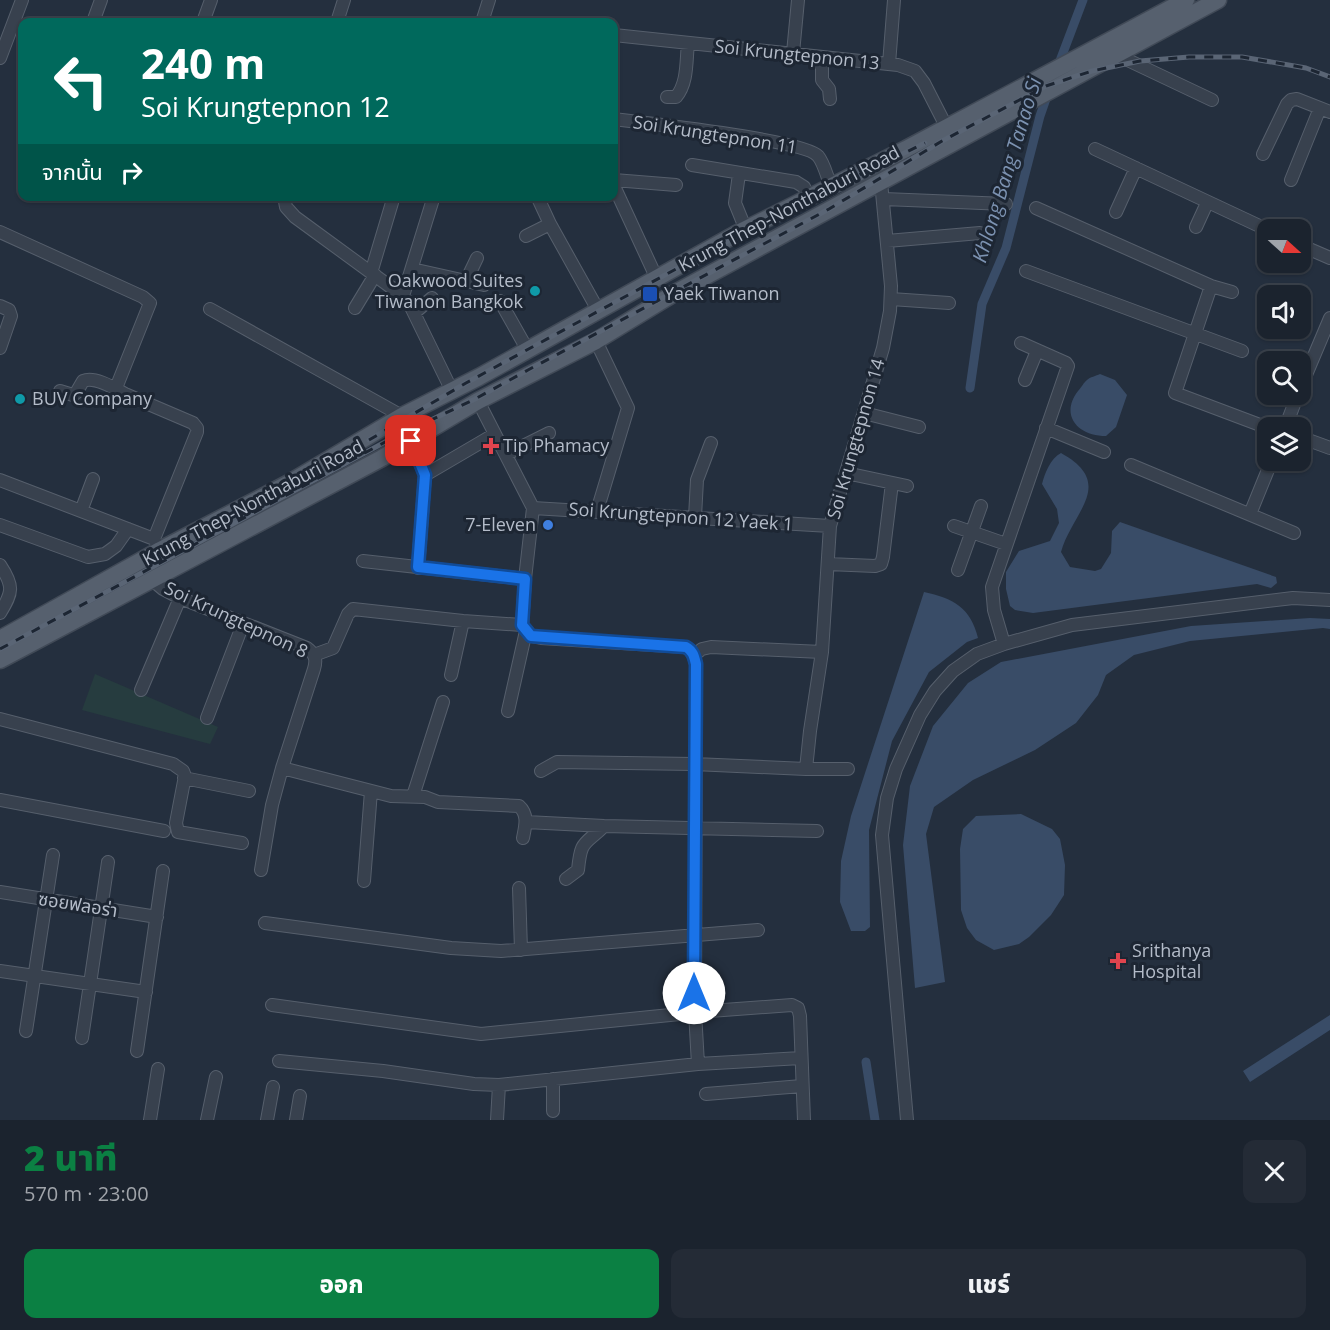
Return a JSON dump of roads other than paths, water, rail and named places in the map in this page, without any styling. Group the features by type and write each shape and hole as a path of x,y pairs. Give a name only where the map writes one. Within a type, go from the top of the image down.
{"main road":[{"name":"Krung Thep-Nonthaburi Road","path":"0,660 375,461 478,401 596,341 673,294 1064,82 1186,0"},
{"name":"Krung Thep-Nonthaburi Road","path":"0,639 157,544 291,482 402,416 746,230 947,128 1066,63 1110,52 1218,0"},
{"path":"363,440 364,451 375,461"},
{"path":"326,462 336,469 338,481"}],"street":[{"path":"0,58 5,28 22,0"},
{"path":"94,18 101,0"},
{"path":"204,18 211,0"},
{"path":"338,18 344,0"},
{"path":"483,18 489,0"},
{"path":"793,53 798,0"},
{"path":"889,63 894,0"},
{"name":"Soi Krungtepnon 13","path":"618,34 889,63 915,71 924,83 947,128"},
{"path":"667,97 676,97 680,93 688,43"},
{"path":"1110,52 1212,100"},
{"path":"822,57 822,80 829,89 830,99"},
{"path":"1263,154 1291,100 1297,99 1325,110 1291,180"},
{"name":"Soi Krungtepnon 11","path":"618,119 719,132 798,146 819,156 831,186"},
{"path":"1095,149 1257,225"},
{"path":"692,165 801,184 809,198"},
{"path":"1116,212 1136,168"},
{"path":"739,174 735,203 746,230"},
{"path":"618,180 676,185"},
{"name":"Soi Krungtepnon 14","path":"806,769 822,652 830,526 883,348 891,299 881,182"},
{"path":"618,195 657,279"},
{"path":"884,199 1006,204"},
{"path":"285,201 286,207 295,217 403,296 414,313 452,391"},
{"path":"356,308 373,274 393,201"},
{"path":"403,296 432,201"},
{"path":"539,201 598,310"},
{"path":"1197,227 1207,203"},
{"path":"1036,208 1211,286 1232,292"},
{"path":"526,236 550,224"},
{"path":"0,232 142,297 150,303 116,388"},
{"path":"887,241 980,233"},
{"path":"1311,250 1330,258"},
{"path":"466,282 477,258"},
{"path":"412,269 484,285"},
{"path":"1026,271 1242,351"},
{"path":"1211,286 1175,393 1257,424"},
{"path":"414,313 432,298"},
{"path":"891,299 949,303"},
{"path":"500,302 527,350"},
{"path":"0,306 9,310 10,316 0,348"},
{"path":"210,309 402,416"},
{"path":"1311,367 1326,338 1330,318"},
{"path":"596,341 628,408 597,511"},
{"path":"1004,644 993,610 992,586 1068,366 1066,363 1021,343"},
{"path":"1025,380 1037,351"},
{"path":"0,480 128,529 157,544 197,428 193,423 116,388 88,379 82,381 73,395 60,391"},
{"path":"478,401 533,508 525,579 524,628 508,711"},
{"path":"864,413 919,427"},
{"path":"1046,428 1104,452"},
{"path":"507,454 549,433"},
{"path":"425,475 495,434"},
{"path":"411,441 425,475 418,567"},
{"path":"1311,441 1330,448"},
{"path":"695,517 697,480 711,443"},
{"path":"1131,465 1294,532"},
{"path":"1250,514 1268,471"},
{"path":"846,473 907,486"},
{"path":"81,511 93,479"},
{"path":"828,564 875,566 881,564 892,483"},
{"path":"958,570 981,506"},
{"name":"Soi Krungtepnon 12 Yaek 1","path":"533,508 830,526"},
{"path":"0,525 88,557 105,554 116,546 128,529"},
{"path":"954,526 1006,544"},
{"path":"363,561 525,579"},
{"path":"0,565 10,582 11,590 0,613"},
{"name":"Soi Krungtepnon 8","path":"151,579 180,598 306,648 314,655 314,669 272,805 261,870"},
{"path":"141,690 180,598"},
{"path":"907,1120 882,835 887,798 907,741 934,692 953,671 977,654 1072,625 1293,598 1330,600"},
{"path":"314,655 333,648 348,614 353,609 524,628 531,636 541,638 686,647 690,650 696,664 694,935 698,1064"},
{"path":"451,675 463,621"},
{"path":"207,718 243,624"},
{"path":"694,655 702,649 711,647 822,652"},
{"path":"413,796 443,702"},
{"path":"0,719 173,764 183,771 184,778 176,823 178,832 242,843"},
{"path":"541,771 557,762 848,769"},
{"path":"282,768 392,796 413,796 438,802 519,806 524,811 526,822 523,838"},
{"path":"184,778 249,791"},
{"path":"364,881 370,791"},
{"path":"0,800 164,831"},
{"path":"526,822 817,831"},
{"path":"566,879 578,870 582,844 604,826"},
{"path":"26,1031 53,855"},
{"path":"82,1038 108,862"},
{"path":"137,1051 163,871"},
{"path":"519,888 521,950"},
{"name":"ซอยฟลอร่า","path":"0,892 157,917"},
{"path":"266,923 452,948 521,950 758,930"},
{"path":"0,971 146,992"},
{"path":"272,1005 481,1034 695,1012 792,1005 798,1008 800,1016 804,1120"},
{"path":"279,1060 474,1084 499,1085 698,1064 801,1058"},
{"path":"150,1120 158,1069"},
{"path":"207,1120 216,1077"},
{"path":"553,1079 553,1111"},
{"path":"497,1120 499,1085"},
{"path":"706,1095 802,1086"},
{"path":"267,1120 273,1088"},
{"path":"296,1120 300,1096"}],"water":[{"path":"1100,374 1115,380 1127,395 1116,427 1106,436 1096,435 1080,428 1071,416 1073,400 1078,391 1090,378"},
{"path":"1061,453 1078,465 1086,476 1089,487 1081,511 1061,552 1070,567 1095,571 1101,569 1111,553 1112,531 1120,522 1276,577 1277,583 1271,588 1257,584 1033,613 1015,610 1010,606 1006,589 1006,572 1019,551 1050,541 1059,523 1057,509 1042,484 1046,471"},
{"path":"924,592 952,601 959,606 971,619 978,638 967,642 929,672 892,741 869,830 870,927 865,931 851,931 840,902 841,861 851,816"},
{"path":"1310,618 1330,619 1330,629 1190,641 1134,655 1106,675 1098,695 1076,723 1035,750 973,780 934,807 926,834 945,982 915,988 903,845 910,786 933,726 968,683 1001,662 1191,626"},
{"path":"1021,814 1052,829 1060,839 1065,865 1064,895 1051,915 1029,937 1019,944 994,950 976,940 967,928 961,910 960,849 963,829 976,816"},
{"path":"1330,1015 1330,1030 1250,1082 1243,1071"}],"waterway":[{"name":"Khlong Bang Tanao Si","path":"1058,66 1083,0"},
{"name":"Khlong Bang Tanao Si","path":"970,388 982,304 1006,248 1048,93"},
{"path":"866,1062 875,1120"}],"railway":[{"path":"0,649 387,441 475,399 829,209 942,141 1046,86 1092,71 1140,61 1189,57 1242,57 1306,68 1330,77"},
{"path":"369,440 466,383 770,218 925,143"}],"place":[{"name":"Oakwood Suites Tiwanon Bangkok","path":"535,291"},
{"name":"Yaek Tiwanon","path":"650,294"},
{"name":"BUV Company","path":"20,399"},
{"name":"Tip Phamacy","path":"491,446"},
{"name":"7-Eleven","path":"548,525"},
{"name":"Srithanya Hospital","path":"1118,961"}]}
